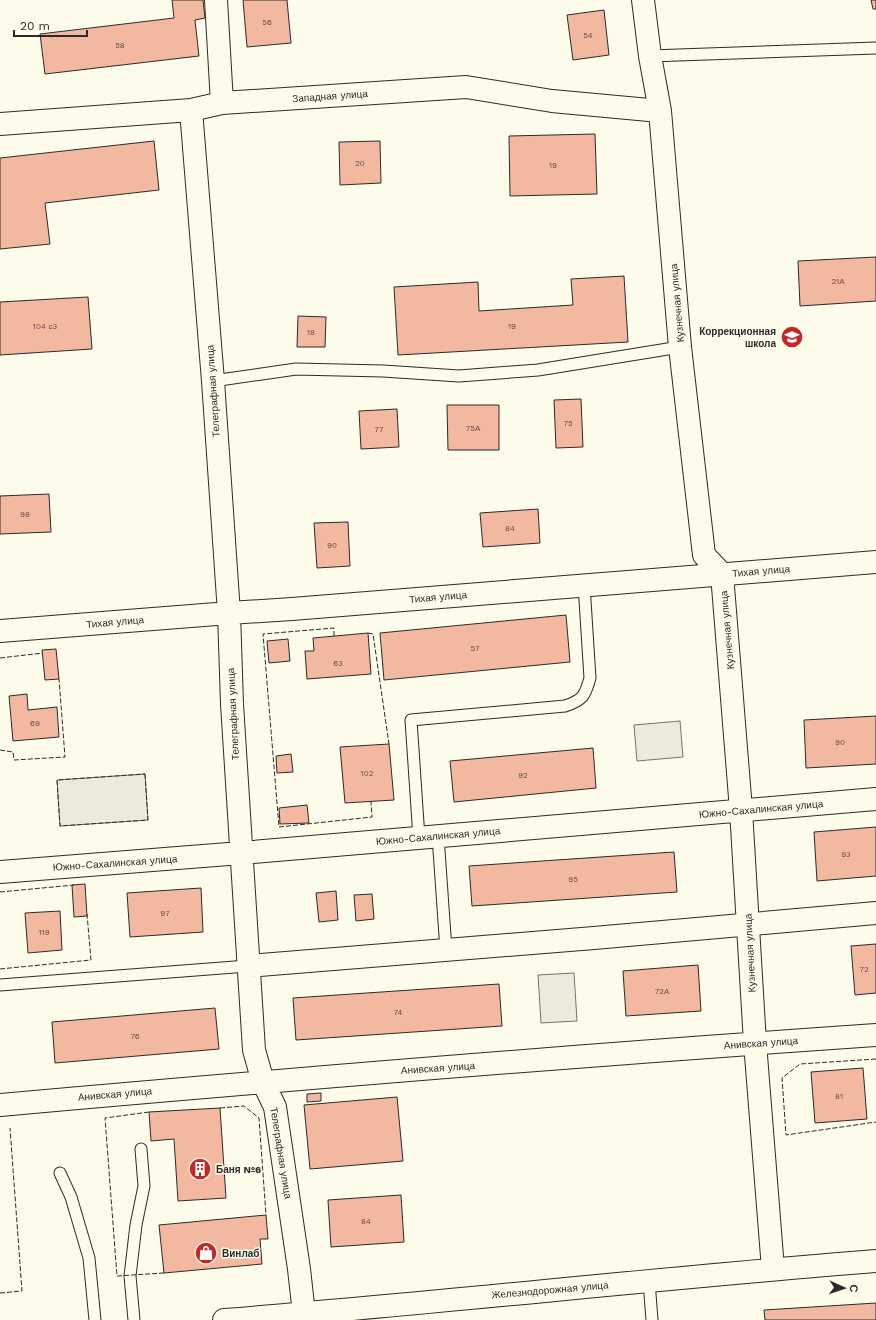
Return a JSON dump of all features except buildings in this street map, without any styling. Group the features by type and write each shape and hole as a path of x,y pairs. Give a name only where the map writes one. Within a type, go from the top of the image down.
{"street":[{"path":"216,0 222,103"},
{"name":"Кузнечная улица","path":"643,0 650,56 660,111 680,347 704,555 722,574 741,810 755,1043 773,1269"},
{"name":"Западная улица","path":"0,124 191,110 222,103 466,87 552,101 660,111"},
{"name":"Телеграфная улица","path":"191,110 213,381 229,612 232,704 254,1050 263,1082 274,1107 299,1269 304,1317"},
{"name":"Тихая улица","path":"0,631 229,612 300,609 876,562"},
{"name":"Южно-Сахалинская улица","path":"0,872 876,799"},
{"path":"248,966 876,913"},
{"name":"Анивская улица","path":"0,1105 263,1082 755,1043 876,1035"},
{"name":"Железнодорожная улица","path":"224,1320 304,1317 649,1281 876,1261"}],"lane":[{"path":"650,56 876,48"},
{"path":"213,381 296,369 384,370 459,376 538,370 680,347"},
{"path":"446,950 411,720 565,706 578,702 586,692 590,678 584,585"},
{"path":"0,985 248,966"},
{"path":"134,1320 130,1276 136,1225 144,1186 141,1149"},
{"path":"60,1173 71,1197 89,1258 95,1320"},
{"path":"649,1281 652,1320"}],"shaded area":[{"path":"680,721 683,757 637,761 634,725"},
{"path":"145,774 148,820 60,826 57,780"},
{"path":"574,973 577,1021 541,1023 538,975"}],"fence":[{"path":"334,636 334,628 263,634 279,827 372,817 371,801"},
{"path":"368,633 373,634 389,744"},
{"path":"0,658 43,653"},
{"path":"0,750 13,752 14,760 65,757 59,679"},
{"path":"145,774 148,820 60,826 57,780 145,774"},
{"path":"0,892 74,885"},
{"path":"0,969 91,960 87,914"},
{"path":"876,1059 800,1064 782,1078 786,1135 876,1122"},
{"path":"220,1108 244,1106 259,1118 266,1215"},
{"path":"149,1112 105,1118 117,1276 164,1273"},
{"path":"0,1293 22,1291 10,1128"}],"place":[{"name":"Коррекционная школа","path":"792,337"},
{"name":"Баня №6","path":"200,1169"},
{"name":"Винлаб","path":"206,1253"}]}
